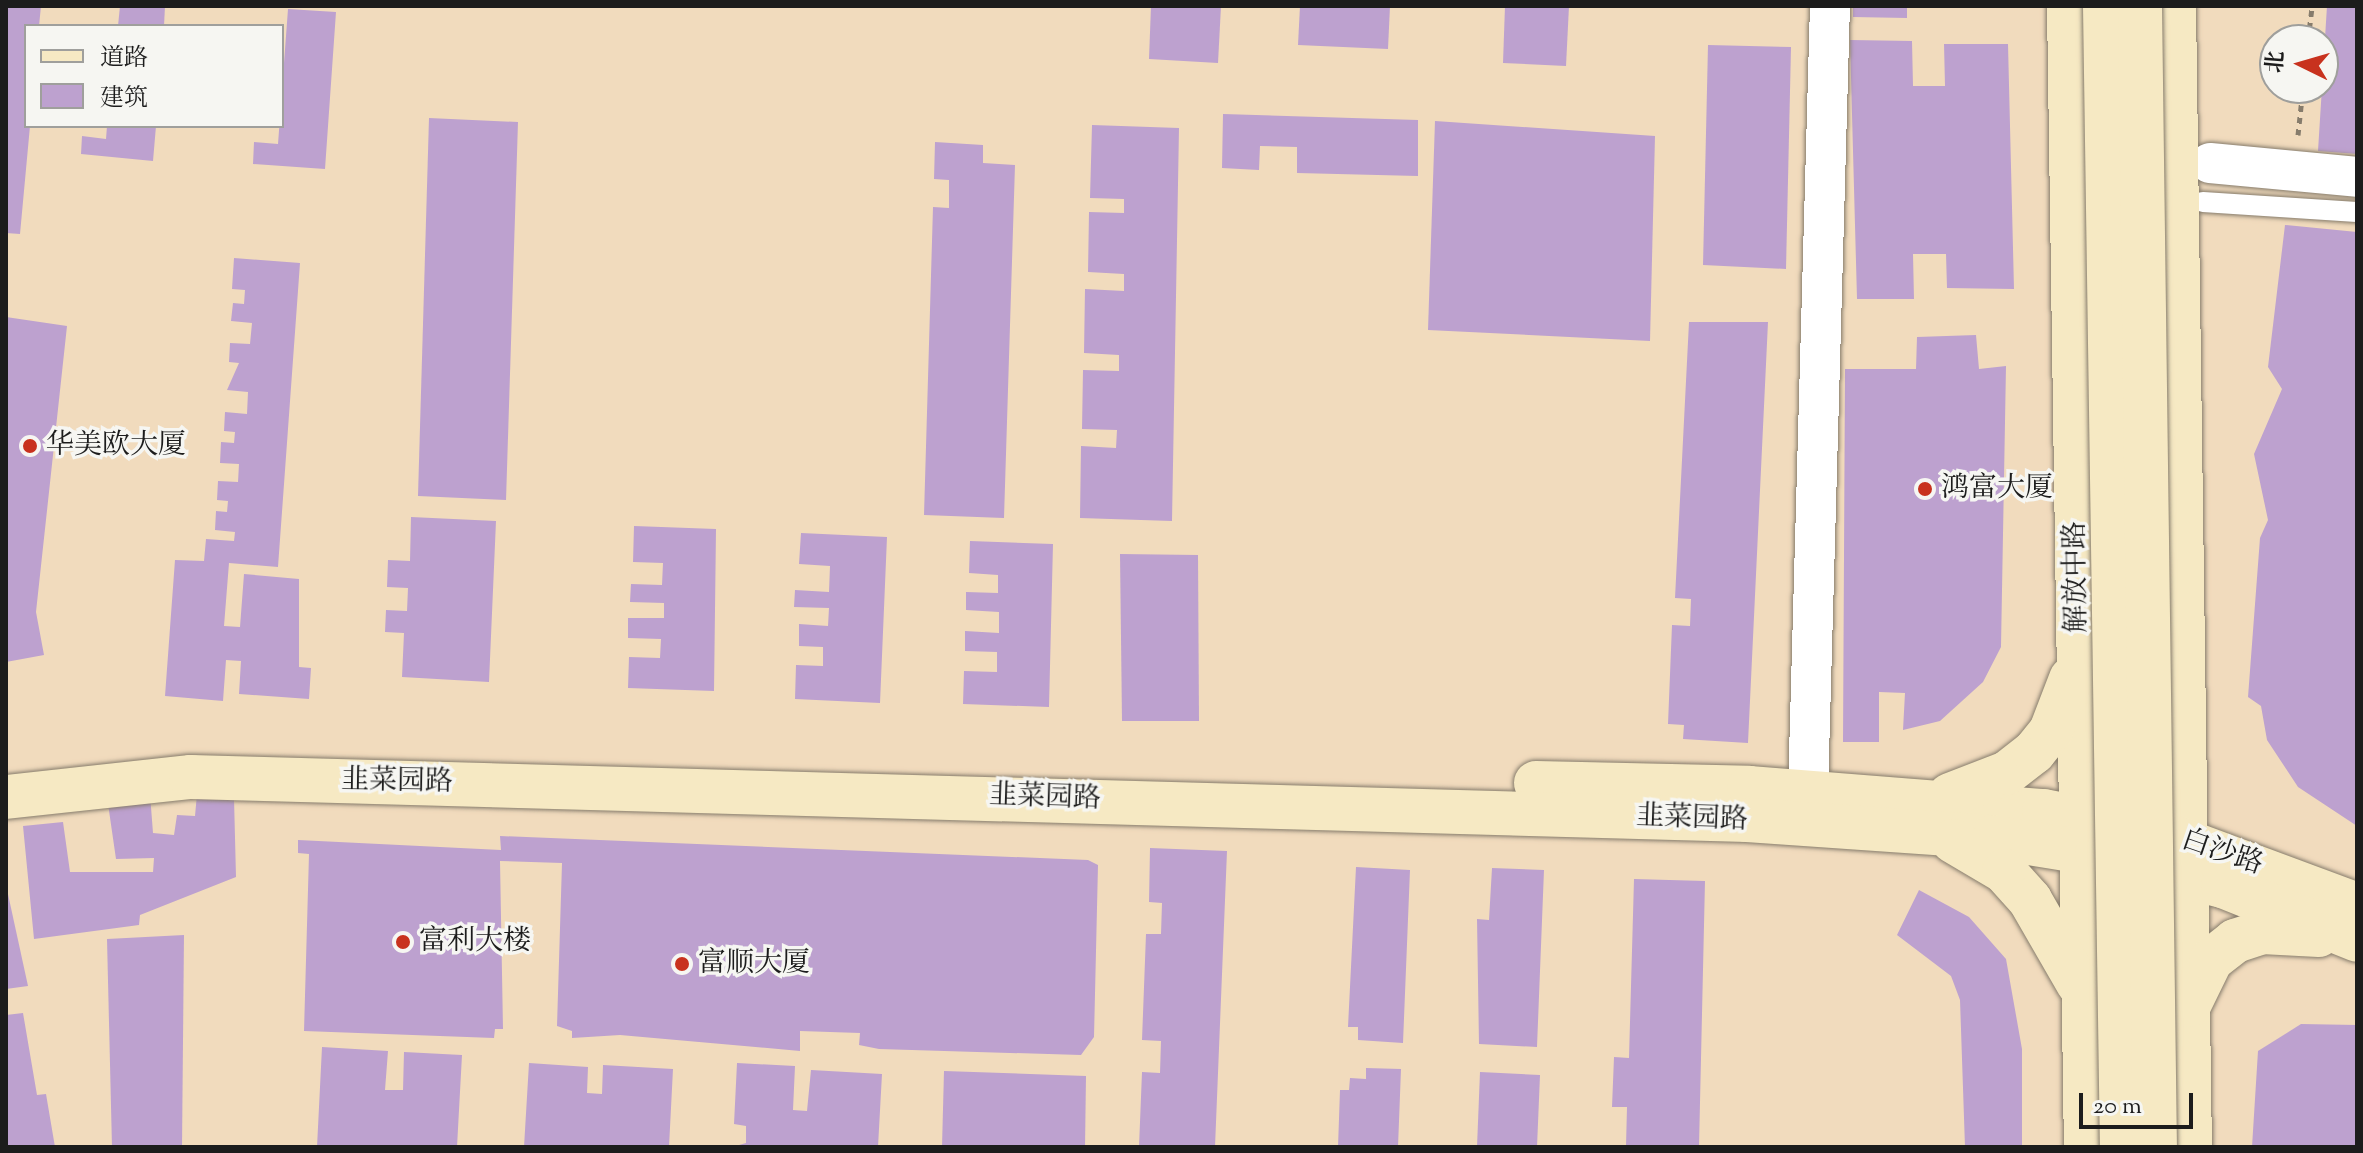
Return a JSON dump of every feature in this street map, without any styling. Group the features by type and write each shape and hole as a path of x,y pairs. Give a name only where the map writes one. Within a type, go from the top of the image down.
{"street":[{"path":"1808,792 1830,6"},
{"name":"解放中路","path":"2069,6 2086,1147"},
{"name":"解放中路","path":"2105,6 2122,1147"},
{"path":"2140,6 2155,1147"},
{"path":"2174,6 2190,1147"},
{"path":"2210,163 2357,177"},
{"path":"2078,649 2068,692 2034,752 1929,816 2004,871 2059,939 2085,1002"},
{"path":"2184,726 2204,801 2230,836 2277,872"},
{"name":"韭菜园路","path":"6,772 239,754 1808,792 1929,816 2082,835"},
{"name":"韭菜园路","path":"6,797 191,777 1747,820 1929,816"},
{"name":"白沙路","path":"2082,835 2187,858 2277,872 2357,905"},
{"name":"白沙路","path":"2187,858 2357,941"},
{"path":"2189,1007 2211,960 2235,941 2262,932 2357,941"}],"lane":[{"path":"2203,202 2357,212"}],"building":[{"path":"6,6 41,6 39,24 24,24 24,128 30,128 20,234 6,233"},
{"path":"120,6 165,6 164,24 118,24"},
{"path":"1151,6 1221,6 1218,63 1149,59"},
{"path":"1300,6 1390,6 1388,49 1298,45"},
{"path":"1505,6 1569,6 1566,66 1503,63"},
{"path":"1853,6 1907,6 1907,18 1853,17"},
{"path":"2327,6 2357,6 2357,154 2318,151 2321,104 2339,104 2339,24 2326,24"},
{"path":"288,9 336,12 325,169 253,164 254,142 278,144 279,128 284,128"},
{"path":"1850,40 1912,41 1913,86 1945,86 1944,44 2008,44 2014,289 1947,288 1946,254 1913,254 1914,299 1857,299"},
{"path":"1708,45 1791,47 1786,269 1703,265"},
{"path":"1223,114 1418,120 1418,176 1297,173 1297,147 1260,146 1259,170 1222,168"},
{"path":"429,118 518,122 506,500 418,496"},
{"path":"1435,121 1655,136 1650,341 1428,330"},
{"path":"1092,125 1179,128 1172,521 1080,518 1081,446 1116,448 1117,430 1082,429 1083,370 1119,371 1119,355 1084,353 1085,289 1124,291 1124,274 1088,272 1089,212 1124,213 1124,199 1090,198"},
{"path":"107,128 156,128 153,161 81,154 82,136 106,139"},
{"path":"935,142 983,145 983,163 1015,165 1004,518 924,515 933,207 949,208 949,180 934,179"},
{"path":"2285,225 2357,232 2357,826 2298,787 2267,740 2261,706 2248,697 2260,538 2268,520 2254,454 2282,389 2268,367"},
{"path":"234,258 300,263 278,567 229,563 224,626 240,627 244,574 299,579 299,667 311,668 309,699 239,694 241,661 226,660 223,701 165,696 175,560 204,561 206,539 234,541 235,532 215,530 216,511 227,512 228,501 217,500 218,481 238,482 239,464 220,463 221,442 234,443 235,432 224,431 225,412 247,414 248,392 227,390 239,363 229,362 230,343 250,344 252,323 231,321 233,303 244,304 245,290 232,289"},
{"name":"华美欧大厦","path":"6,317 67,326 36,612 44,655 6,662"},
{"path":"1689,322 1768,322 1748,743 1683,739 1684,725 1668,724 1672,625 1690,626 1691,599 1675,598"},
{"name":"鸿富大厦","path":"1976,335 1979,369 2006,366 2001,647 1983,682 1940,721 1903,730 1905,693 1879,692 1879,742 1843,742 1845,369 1916,369 1917,337"},
{"path":"411,517 496,521 489,682 402,677 404,633 385,632 386,610 407,611 408,588 387,587 388,560 410,561"},
{"path":"634,526 716,529 714,691 628,688 629,657 660,658 661,639 628,638 628,618 664,618 664,603 630,602 631,584 662,585 663,563 633,562"},
{"path":"801,533 887,537 880,703 795,699 796,665 823,666 823,647 799,646 799,624 828,626 829,608 794,607 795,590 829,592 830,566 799,564"},
{"path":"970,541 1053,544 1049,707 963,704 964,671 997,672 997,652 965,651 965,631 999,633 999,612 966,610 966,592 998,593 998,575 969,573"},
{"path":"1120,554 1198,555 1199,721 1122,721"},
{"path":"150,794 153,833 174,835 177,815 195,816 197,794 234,798 236,877 140,915 139,925 34,939 23,826 63,822 70,872 153,872 154,858 116,859 107,797"},
{"path":"500,836 1088,860 1098,865 1094,1037 1081,1055 879,1049 859,1045 860,1033 800,1031 800,1051 620,1035 572,1038 572,1031 557,1026 562,863 500,861 503,1029 495,1029 494,1038 304,1031 309,854 298,853 298,840 501,850"},
{"path":"1150,848 1227,851 1215,1147 1139,1147 1142,1072 1160,1073 1161,1041 1142,1040 1146,934 1161,934 1162,903 1149,902"},
{"path":"1356,867 1410,870 1403,1043 1358,1040 1358,1027 1348,1027"},
{"path":"1492,868 1544,870 1537,1047 1479,1044 1477,919 1489,920"},
{"path":"1634,879 1705,881 1699,1147 1626,1146 1627,1107 1612,1107 1614,1057 1629,1058"},
{"path":"6,885 28,986 6,989"},
{"path":"1919,890 1969,917 2006,959 2022,1049 2022,1147 1965,1147 1960,1000 1951,976 1897,935"},
{"path":"184,935 182,1147 112,1147 107,939"},
{"path":"23,1013 37,1095 46,1094 55,1147 6,1147 6,1015"},
{"path":"2301,1024 2357,1025 2357,1147 2252,1147 2258,1051"},
{"path":"322,1047 388,1051 385,1090 403,1090 404,1052 462,1055 457,1147 317,1147"},
{"path":"529,1063 588,1067 587,1093 602,1094 603,1065 673,1069 669,1147 524,1147"},
{"path":"737,1063 795,1066 793,1110 807,1111 811,1070 882,1074 878,1147 732,1147 746,1143 746,1126 734,1124"},
{"path":"1366,1068 1401,1069 1398,1147 1338,1147 1340,1090 1349,1090 1350,1078 1366,1079"},
{"path":"944,1071 1086,1076 1085,1147 942,1147"},
{"path":"1480,1072 1540,1075 1537,1147 1477,1147"}],"place":[{"name":"华美欧大厦","path":"30,446"},
{"name":"鸿富大厦","path":"1925,489"},
{"name":"富利大楼","path":"403,942"},
{"name":"富顺大厦","path":"682,964"}]}
